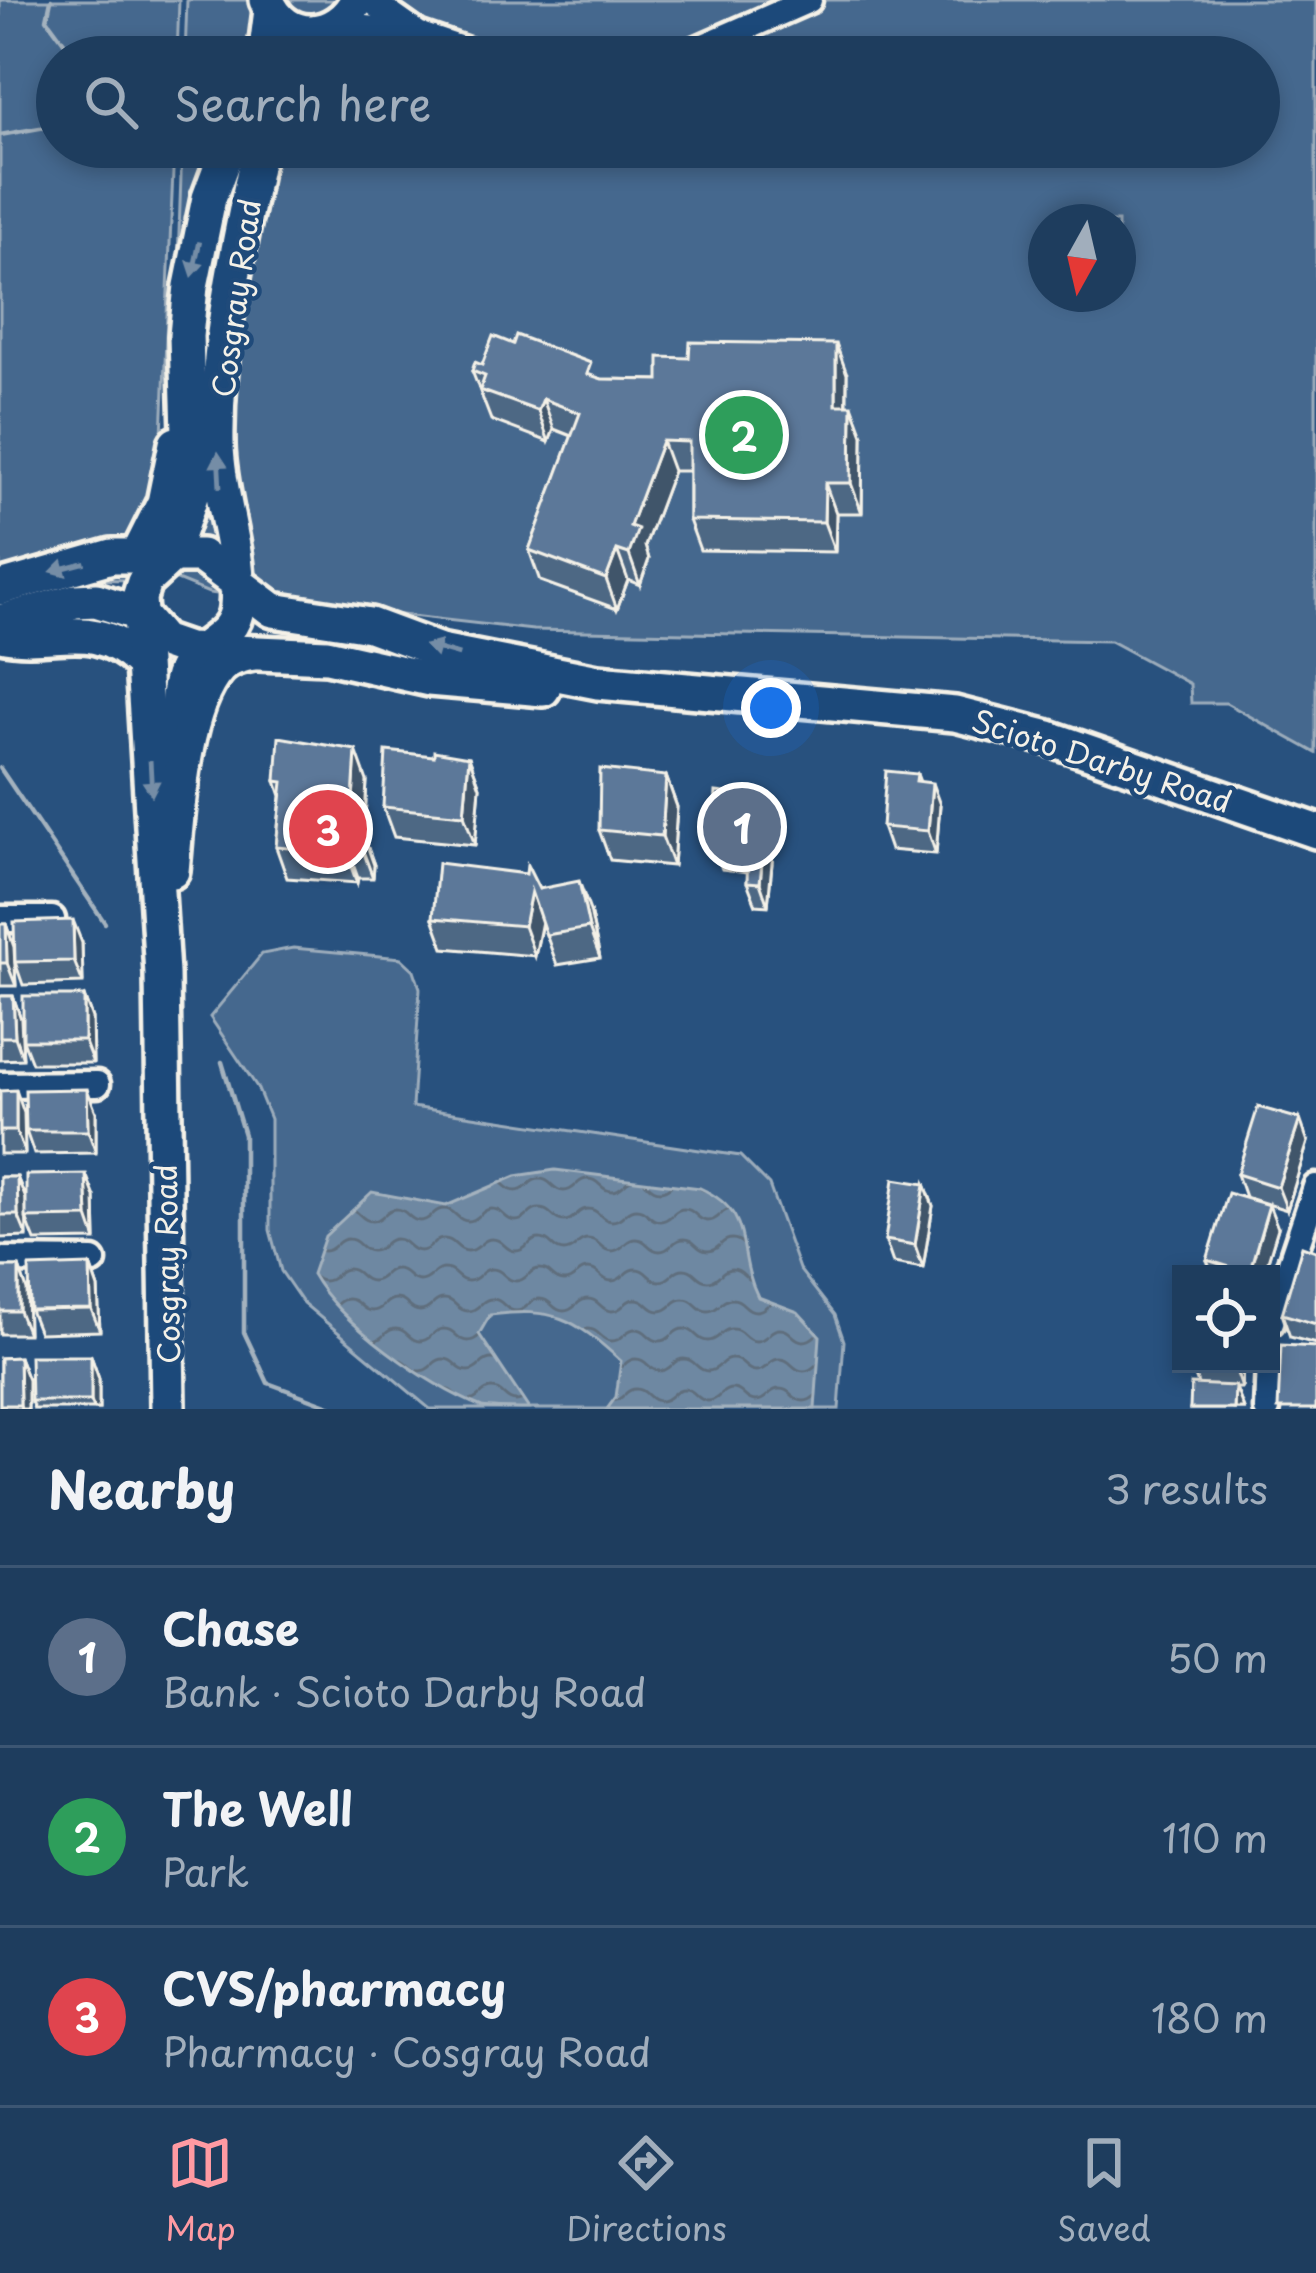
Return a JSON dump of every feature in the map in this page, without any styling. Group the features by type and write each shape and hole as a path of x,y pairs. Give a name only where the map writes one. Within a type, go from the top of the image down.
{"main road":[{"path":"269,5 293,29 322,29"},
{"path":"267,36 269,5"},
{"name":"Cosgray Road","path":"168,1409 162,974 139,614 143,582 154,556 191,496 187,419 191,286 209,198 220,168"},
{"name":"Cosgray Road","path":"162,974 181,785 183,674 204,648 229,630 236,615 220,491 218,416 227,307 255,168"},
{"name":"Scioto Darby Road","path":"0,588 80,563 201,556 215,562 235,586 273,610 370,625 458,655 598,682 956,714 1049,738 1316,830"},
{"name":"Scioto Darby Road","path":"0,622 75,601 96,600 139,614 162,641 188,650 327,656 486,687 569,690 598,682"},
{"path":"0,634 20,638 98,635 123,645 140,662"},
{"name":"Cosgray Road","path":"181,785 210,682 234,658 267,650"}],"street":[{"path":"370,0 418,34"},
{"path":"727,36 809,0"},
{"path":"322,29 424,36"},
{"path":"0,919 52,919"},
{"path":"0,1085 97,1084"},
{"path":"1280,1295 1316,1187"},
{"path":"0,1260 93,1261"},
{"path":"1267,1409 1269,1373"}],"shaded area":[{"path":"0,0 179,0 178,36 36,36 36,168 173,168 156,580 0,579"},
{"path":"187,0 1316,0 1316,753 1226,703 1191,703 1190,684 1110,641 533,630 209,593 167,576 181,168 1280,168 1280,36 186,36"},
{"path":"293,948 401,958 414,970 420,988 412,1107 740,1156 769,1185 799,1269 835,1315 844,1341 839,1409 430,1409 303,1303 281,1271 270,1230 270,1119 257,1087 210,1017 262,954"}],"water":[{"path":"555,1170 700,1188 730,1209 758,1297 798,1312 820,1336 815,1409 607,1409 616,1397 621,1361 575,1325 530,1313 490,1315 479,1334 529,1409 482,1407 387,1351 343,1313 312,1274 325,1236 372,1192 446,1206 516,1176"}],"building":[{"path":"516,335 591,363 587,374 602,379 659,380 659,357 689,358 690,342 836,344 836,405 852,405 851,483 825,483 824,522 689,520 689,442 662,441 630,526 638,529 629,554 617,550 606,579 529,550 580,413 543,399 538,411 480,390 485,376 472,371 475,362 482,365 493,336 513,344"},
{"path":"279,737 356,750 351,833 363,835 362,848 347,847 346,853 276,847 283,782 276,781"},
{"path":"386,751 469,757 464,815 383,807"},
{"path":"600,769 666,776 662,836 599,830"},
{"path":"886,771 917,774 916,781 932,783 928,831 882,827"},
{"path":"716,792 768,798 760,883 747,882 748,850 713,846"},
{"path":"438,863 526,874 527,865 539,889 579,881 589,928 546,935 531,891 524,926 433,918"},
{"path":"73,920 74,961 15,962 14,922"},
{"path":"0,924 6,924 7,963 0,963"},
{"path":"0,996 13,996 15,1037 0,1037"},
{"path":"23,996 84,996 84,1040 23,1040"},
{"path":"87,1089 88,1131 26,1131 25,1090"},
{"path":"16,1090 16,1131 0,1131 0,1091"},
{"path":"1258,1107 1300,1119 1278,1187 1237,1174"},
{"path":"86,1174 88,1217 26,1218 26,1175"},
{"path":"0,1177 17,1177 18,1215 0,1215"},
{"path":"894,1179 925,1184 915,1245 885,1240"},
{"path":"1228,1193 1269,1205 1251,1265 1207,1260"},
{"path":"1302,1246 1316,1251 1316,1324 1282,1314"},
{"path":"90,1265 91,1309 30,1310 29,1267"},
{"path":"0,1267 19,1267 19,1311 0,1311"},
{"path":"1281,1345 1316,1347 1316,1409 1278,1409"},
{"path":"30,1356 91,1356 91,1401 31,1401"},
{"path":"19,1357 20,1405 0,1405 0,1358"},
{"path":"1191,1384 1235,1386 1234,1409 1190,1409"}],"waterway":[{"path":"51,0 47,19 60,36"},
{"path":"0,135 36,129"},
{"path":"0,768 105,923"},
{"path":"222,1062 244,1135 244,1332 268,1383 338,1409"}],"place":[{"name":"The Well","path":"744,435"},
{"name":"Chase","path":"742,827"},
{"name":"CVS/pharmacy","path":"328,829"}]}
